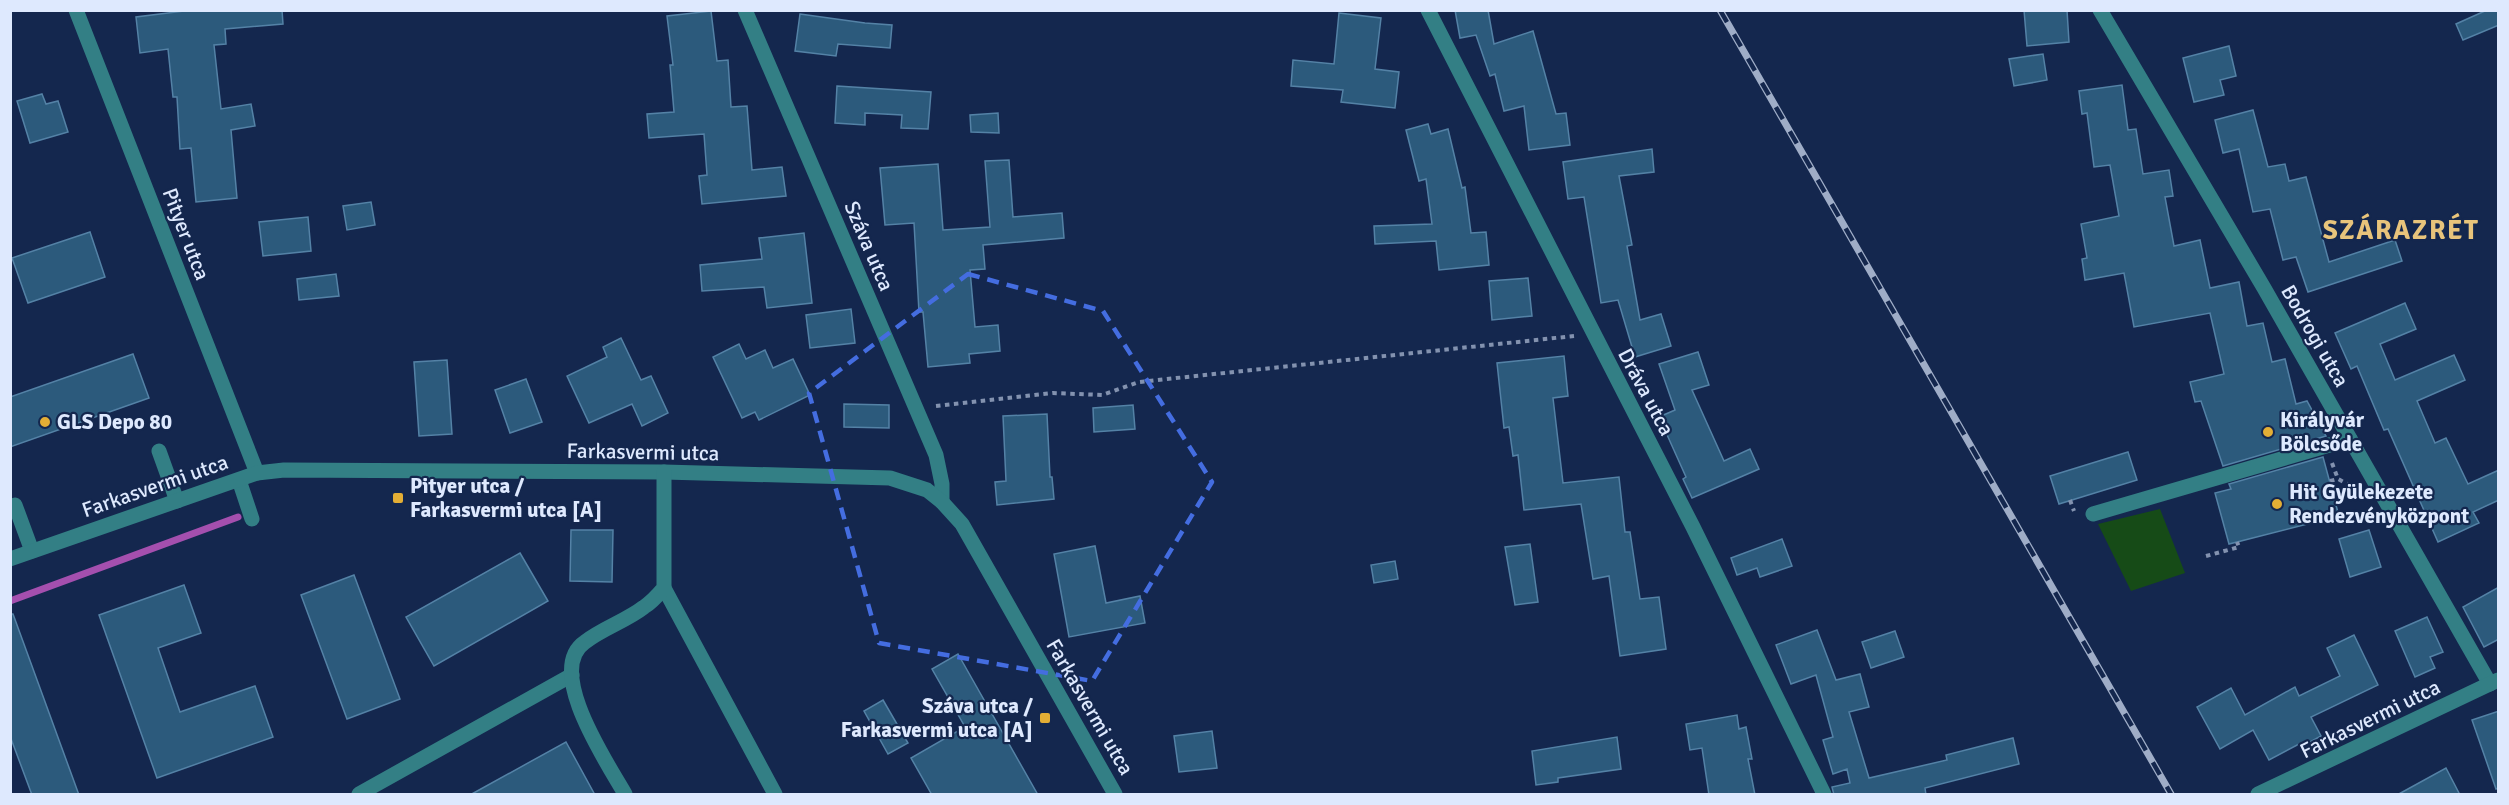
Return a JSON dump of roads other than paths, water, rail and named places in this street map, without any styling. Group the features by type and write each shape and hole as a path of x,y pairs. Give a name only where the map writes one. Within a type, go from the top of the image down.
{"street":[{"name":"Pityer utca","path":"76,10 257,473"},
{"name":"Száva utca","path":"745,10 936,455 942,484 942,502"},
{"name":"Dráva utca","path":"1428,10 1592,334 1693,527 1824,795"},
{"name":"Bodrogi utca","path":"2100,10 2494,682"},
{"path":"2093,514 2350,439"},
{"path":"159,452 177,501"},
{"name":"Farkasvermi utca","path":"10,559 257,473 309,469 664,472 890,478 927,490 942,502 962,524 1115,795"},
{"path":"664,472 664,588 775,795"},
{"path":"239,480 252,519"},
{"path":"15,505 32,551"},
{"path":"625,795 580,712 572,675 573,652 583,642 645,607 664,588"},
{"path":"359,795 572,675"},
{"name":"Farkasvermi utca","path":"2258,795 2494,682"}],"waterway":[{"path":"10,601 238,517"}],"railway":[{"path":"1720,10 2171,794"}],"place":[{"name":"GLS Depo 80","path":"45,422"},
{"name":"Királyvár Bölcsőde","path":"2268,432"},
{"name":"Pityer utca / Farkasvermi utca [A]","path":"398,498"},
{"name":"Hit Gyülekezete Rendezvényközpont","path":"2277,504"},
{"name":"Száva utca / Farkasvermi utca [A]","path":"1045,718"}],"district":[{"name":"SZÁRAZRÉT","path":"2401,230"}]}
